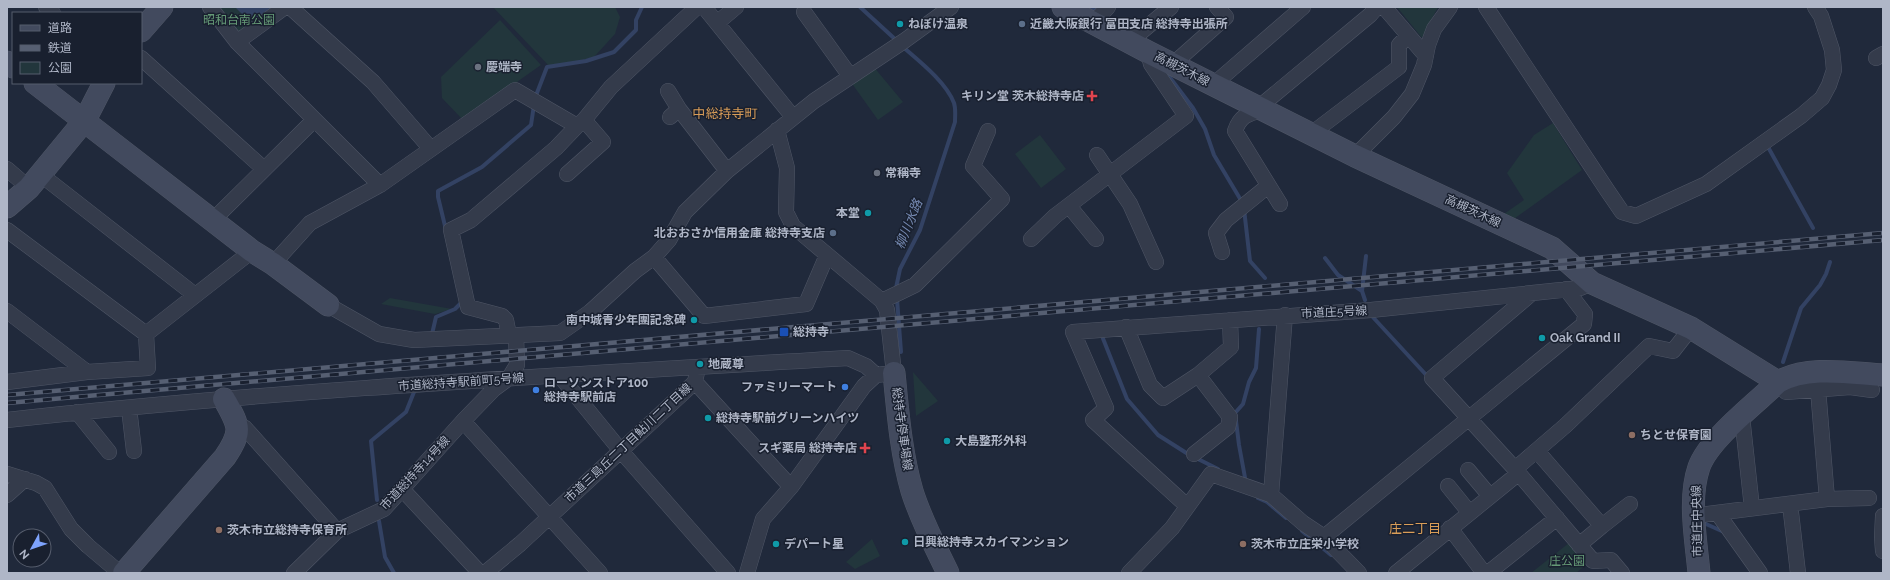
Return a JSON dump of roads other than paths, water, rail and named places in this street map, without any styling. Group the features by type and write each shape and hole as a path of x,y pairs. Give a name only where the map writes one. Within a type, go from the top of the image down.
{"main road":[{"name":"高槻茨木線","path":"1063,7 1148,52 1355,156 1552,248 1592,282 1691,328 1778,382"},
{"path":"142,29 155,9"},
{"path":"36,84 85,120 252,251 273,264 328,305"},
{"path":"7,207 34,181 85,120 103,84"},
{"name":"総持寺停車場線","path":"887,367 903,454 912,492 924,523 948,573"},
{"path":"1778,382 1786,378 1819,371 1878,382"},
{"name":"市道庄中央線","path":"1699,573 1693,516 1694,498 1700,466 1709,450 1778,382"},
{"path":"124,573 225,457 235,442 238,432 237,424 224,400"}],"street":[{"path":"210,7 237,42 380,184"},
{"path":"237,42 285,7"},
{"path":"290,7 373,82 431,149"},
{"path":"509,378 517,365 513,335 506,320 502,316 468,307 452,230 477,215 556,148 611,87 697,7"},
{"path":"704,7 793,116"},
{"path":"716,23 736,7"},
{"path":"328,305 380,334 414,340 560,333 590,312 635,271 654,257 669,240 685,212 727,171 793,116 850,76 904,41 951,7"},
{"path":"1092,23 1108,7"},
{"path":"1129,42 1171,7"},
{"path":"1172,64 1226,17 1217,7"},
{"path":"1213,85 1303,7"},
{"path":"1280,204 1235,131 1238,122 1244,114 1260,109 1370,15 1377,7"},
{"path":"1384,7 1426,56"},
{"path":"1355,156 1394,117 1412,94 1426,56 1434,28 1451,7"},
{"path":"1394,117 1401,112 1415,96 1427,67 1436,31 1451,7"},
{"path":"1486,7 1622,212 1636,216 1706,184 1801,116 1822,98 1829,85 1834,70 1832,50 1821,16 1815,7"},
{"path":"804,12 850,76"},
{"path":"1311,134 1399,67 1399,45 1408,36"},
{"path":"1031,239 1069,206 1186,116 1151,64 1148,52"},
{"path":"142,59 264,169"},
{"path":"273,264 310,223 380,184 515,90 580,123 603,142 567,174"},
{"path":"668,91 674,113 727,171"},
{"path":"213,220 314,120"},
{"path":"777,130 788,168 786,212 793,226 882,301 887,310 887,367"},
{"path":"882,301 915,285 1002,199 973,166 988,131"},
{"path":"1097,155 1109,175 1130,204 1143,251 1156,262"},
{"path":"7,169 34,181 195,295"},
{"path":"1222,252 1216,233 1226,220 1268,186"},
{"path":"1069,206 1096,238"},
{"path":"7,230 146,334 148,368 87,372 7,382"},
{"path":"146,334 252,251"},
{"path":"654,257 704,316 806,304 827,255"},
{"name":"市道庄5号線","path":"1187,506 1093,420 1106,408 1073,332 1285,315 1371,310 1580,288 1592,282"},
{"path":"1324,537 1584,324 1585,314 1566,289"},
{"path":"1531,294 1432,378 1517,470 1558,518 1592,562 1611,560 1619,572"},
{"path":"7,311 87,372"},
{"path":"1271,495 1285,315"},
{"path":"1126,327 1150,385 1163,398 1198,375 1231,347 1230,320"},
{"path":"1396,573 1490,496 1649,346 1673,351 1691,328"},
{"path":"698,367 848,358 866,366 887,367"},
{"name":"市道総持寺駅前町5号線","path":"7,420 77,412 509,378 698,367"},
{"name":"市道三島丘二丁目鮎川二丁目線","path":"485,573 621,451 695,382 698,367"},
{"path":"751,570 763,519 791,487 864,386 887,367"},
{"path":"1194,454 1228,427 1230,417 1198,375"},
{"path":"560,376 621,451 728,573"},
{"name":"市道総持寺14号線","path":"294,573 337,531 384,509 463,421 494,389 509,378"},
{"path":"695,382 791,487"},
{"path":"1778,382 1786,392 1850,387 1878,382"},
{"path":"1818,389 1827,499"},
{"path":"129,408 134,451"},
{"path":"77,412 109,452"},
{"path":"1742,416 1752,508"},
{"path":"463,421 550,515 600,573"},
{"path":"237,424 245,428 337,531"},
{"path":"1537,451 1602,526"},
{"path":"1468,470 1490,496"},
{"path":"7,474 25,479 45,488 71,529 120,573"},
{"path":"1129,573 1172,528 1211,474 1271,495 1303,523 1324,537 1359,573"},
{"path":"7,495 25,479"},
{"path":"1448,486 1469,512"},
{"path":"402,489 480,573"},
{"path":"1693,516 1827,499 1869,498"},
{"path":"1579,545 1630,504"},
{"path":"1790,504 1798,573"},
{"path":"1718,514 1760,573"},
{"path":"1883,516 1883,551"},
{"path":"1488,573 1558,518"},
{"path":"1450,528 1484,573"}],"water":[{"path":"235,7 273,7 258,18 247,19"}],"waterway":[{"path":"535,98 547,67 586,61 614,52 636,30 636,20 642,7"},
{"name":"柳川水路","path":"860,7 896,40"},
{"path":"1091,7 1099,12"},
{"path":"1105,16 1123,27"},
{"name":"柳川水路","path":"896,288 900,269 920,230 955,122 954,103 945,87 932,72 903,47"},
{"path":"1165,71 1193,108 1205,129 1214,155 1242,202"},
{"path":"446,230 438,197 438,191 482,167 531,125 534,105"},
{"path":"1768,147 1813,228"},
{"path":"1244,209 1250,261 1265,278"},
{"path":"1362,291 1366,256"},
{"path":"1325,258 1338,275 1362,291 1365,300"},
{"path":"1783,362 1801,308 1820,285 1830,262"},
{"name":"柳川水路","path":"897,299 901,352"},
{"path":"432,334 436,317 455,309 463,301"},
{"path":"1370,314 1429,378"},
{"path":"1246,483 1235,413 1243,404 1249,382 1256,368 1259,329"},
{"path":"1102,336 1127,399 1158,435 1188,454 1218,469"},
{"path":"377,500 371,441 406,412 414,392"},
{"path":"1258,498 1267,502 1286,518"},
{"path":"379,521 385,557 394,573"},
{"path":"1700,523 1724,532"},
{"path":"1302,531 1331,555"}],"railway":[{"path":"7,395 1883,233"},
{"path":"7,403 1883,240"}],"place":[{"name":"ねぼけ温泉","path":"900,24"},
{"name":"近畿大阪銀行 富田支店 総持寺出張所","path":"1022,24"},
{"name":"慶端寺","path":"478,67"},
{"name":"キリン堂 茨木総持寺店","path":"1092,96"},
{"name":"常稱寺","path":"877,173"},
{"name":"本堂","path":"868,213"},
{"name":"北おおさか信用金庫 総持寺支店","path":"833,233"},
{"name":"南中城青少年團記念碑","path":"694,320"},
{"name":"総持寺","path":"784,332"},
{"name":"Oak Grand II","path":"1542,338"},
{"name":"地蔵尊","path":"700,364"},
{"name":"ファミリーマート","path":"845,387"},
{"name":"ローソンストア100 総持寺駅前店","path":"536,390"},
{"name":"総持寺駅前グリーンハイツ","path":"708,418"},
{"name":"ちとせ保育園","path":"1632,435"},
{"name":"大島整形外科","path":"947,441"},
{"name":"スギ薬局 総持寺店","path":"865,448"},
{"name":"茨木市立総持寺保育所","path":"219,530"},
{"name":"日興総持寺スカイマンション","path":"905,542"},
{"name":"デパート星","path":"776,544"},
{"name":"茨木市立庄栄小学校","path":"1243,544"}],"district":[{"name":"中総持寺町","path":"725,113"},
{"name":"庄二丁目","path":"1415,528"}],"park label":[{"name":"昭和台南公園","path":"239,20"},
{"name":"庄公園","path":"1567,561"}]}
